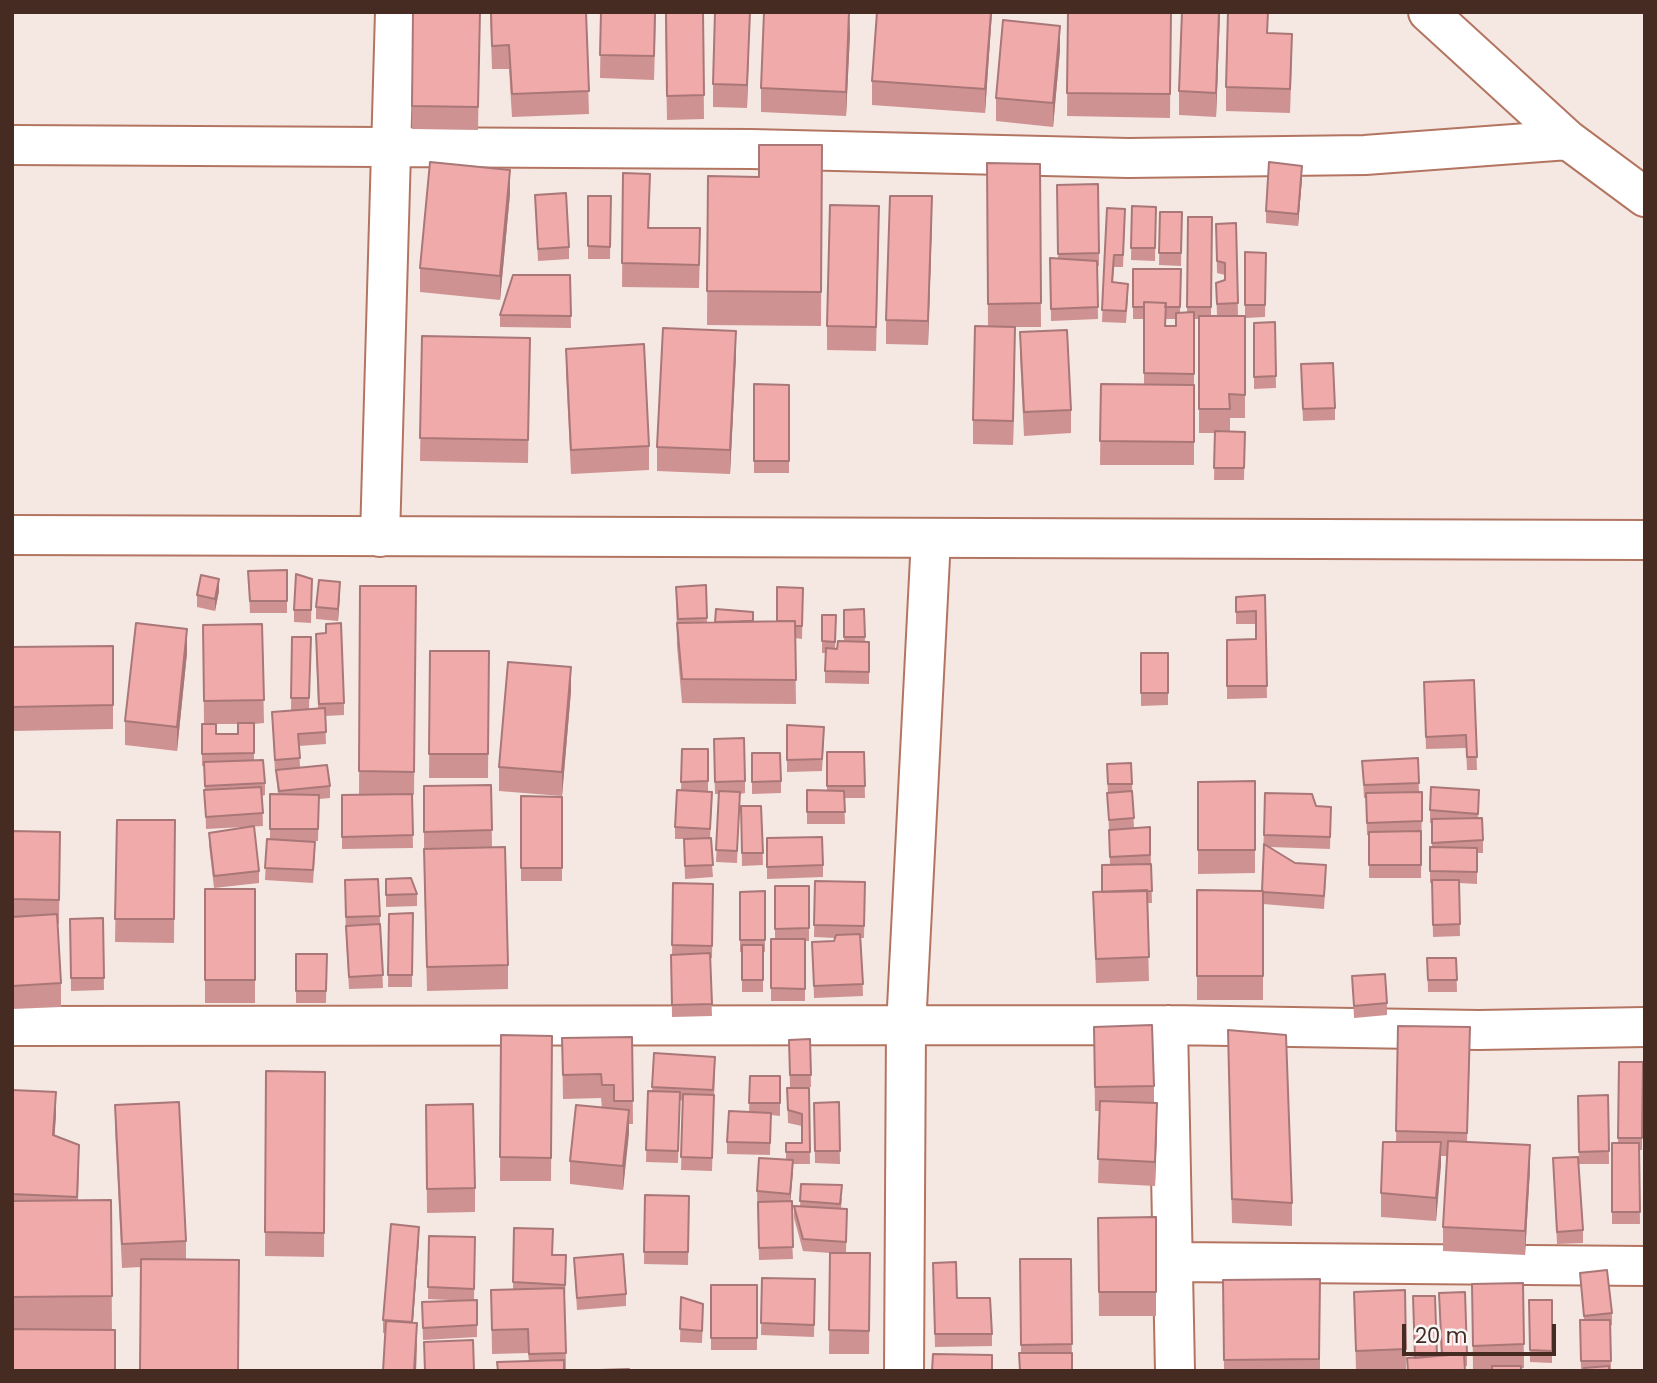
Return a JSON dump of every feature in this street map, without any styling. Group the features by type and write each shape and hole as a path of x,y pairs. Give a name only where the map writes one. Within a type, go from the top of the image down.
{"street":[{"path":"380,537 395,12"},
{"path":"1428,12 1568,140 1645,197"},
{"path":"12,145 751,149 1128,158 1365,155 1568,140"},
{"path":"12,535 1645,540"},
{"path":"904,1371 906,1027 931,538"},
{"path":"12,1026 1168,1026 1479,1030 1645,1027"},
{"path":"1168,1026 1175,1371"},
{"path":"1172,1262 1645,1266"}],"building":[{"path":"413,12 480,12 478,107 412,106"},
{"path":"491,12 586,12 589,91 512,94 509,45 492,46"},
{"path":"601,12 655,12 654,56 600,55"},
{"path":"666,12 703,12 704,95 667,96"},
{"path":"715,12 750,12 747,85 713,84"},
{"path":"764,12 849,12 846,92 761,88"},
{"path":"877,12 991,12 985,89 872,81"},
{"path":"1068,12 1171,12 1170,94 1067,93"},
{"path":"1182,12 1219,12 1216,93 1179,91"},
{"path":"1228,12 1268,12 1267,33 1292,34 1290,89 1226,87"},
{"path":"1003,20 1060,26 1053,103 996,98"},
{"path":"759,145 822,145 821,292 707,291 708,176 759,177"},
{"path":"430,162 510,170 500,276 420,268"},
{"path":"1269,162 1302,166 1298,214 1266,211"},
{"path":"987,163 1040,164 1041,303 988,304"},
{"path":"623,173 650,174 648,228 700,228 699,265 622,263"},
{"path":"1098,184 1099,253 1058,254 1057,185"},
{"path":"566,193 569,247 538,249 535,195"},
{"path":"588,196 611,196 610,247 588,246"},
{"path":"890,196 932,196 928,321 886,320"},
{"path":"830,205 879,206 876,327 827,326"},
{"path":"1132,206 1156,207 1155,248 1131,248"},
{"path":"1107,208 1125,209 1123,255 1114,255 1112,282 1128,284 1126,311 1102,310"},
{"path":"1160,212 1182,212 1181,253 1159,253"},
{"path":"1188,217 1212,217 1211,307 1187,307"},
{"path":"1236,223 1238,303 1217,304 1216,283 1225,280 1225,263 1217,261 1216,224"},
{"path":"1245,252 1266,253 1265,305 1245,305"},
{"path":"1050,258 1097,261 1098,307 1051,309"},
{"path":"1133,269 1181,269 1180,307 1144,302 1144,307 1133,307"},
{"path":"513,275 570,275 571,316 500,315"},
{"path":"1144,302 1166,303 1165,326 1176,326 1176,313 1194,312 1194,374 1144,373"},
{"path":"1199,316 1245,316 1245,395 1229,394 1230,409 1199,409"},
{"path":"1275,322 1276,376 1254,377 1254,323"},
{"path":"975,326 1015,327 1013,421 973,420"},
{"path":"663,328 736,331 730,450 657,447"},
{"path":"1067,330 1071,410 1024,412 1020,332"},
{"path":"422,336 530,338 528,440 420,438"},
{"path":"644,344 649,446 571,450 566,349"},
{"path":"1333,363 1335,408 1303,409 1301,364"},
{"path":"754,384 789,385 789,461 754,461"},
{"path":"1101,384 1194,385 1194,442 1100,441"},
{"path":"1215,431 1245,432 1244,468 1214,468"},
{"path":"287,570 287,601 250,601 248,571"},
{"path":"296,574 312,579 311,610 294,610"},
{"path":"201,575 219,579 215,599 197,595"},
{"path":"319,580 340,582 338,609 316,607"},
{"path":"706,585 707,618 678,619 676,587"},
{"path":"360,586 416,586 414,772 359,771"},
{"path":"777,587 803,588 802,626 795,626 795,621 777,621"},
{"path":"1265,595 1267,686 1227,686 1227,640 1256,639 1256,611 1236,612 1236,597"},
{"path":"716,609 753,612 753,621 715,622"},
{"path":"864,609 865,637 844,637 844,610"},
{"path":"822,615 836,615 835,642 822,641"},
{"path":"795,621 796,680 682,679 677,623"},
{"path":"136,623 187,629 177,727 125,721"},
{"path":"341,623 344,703 319,704 316,634 326,633 326,624"},
{"path":"262,624 264,700 204,701 203,625"},
{"path":"292,637 311,637 309,698 291,698"},
{"path":"838,641 869,642 869,672 825,671 826,648 837,649"},
{"path":"113,646 113,705 12,707 12,647"},
{"path":"430,651 489,651 488,754 429,754"},
{"path":"1141,653 1168,653 1168,693 1141,693"},
{"path":"508,662 571,667 562,772 499,767"},
{"path":"1474,680 1477,757 1467,757 1466,735 1426,737 1424,682"},
{"path":"325,708 326,732 298,734 300,758 275,760 272,712"},
{"path":"238,723 254,723 254,753 202,754 202,724 216,724 216,734 238,734"},
{"path":"787,725 824,727 822,759 787,760"},
{"path":"744,738 745,781 715,782 714,739"},
{"path":"682,749 708,749 708,781 681,782"},
{"path":"827,752 864,752 865,786 827,786"},
{"path":"752,753 780,753 781,781 752,782"},
{"path":"1418,758 1419,783 1364,785 1362,761"},
{"path":"263,760 265,783 205,786 204,762"},
{"path":"1131,763 1132,784 1108,784 1107,764"},
{"path":"327,765 330,786 279,791 276,770"},
{"path":"1255,781 1255,850 1198,850 1198,782"},
{"path":"491,785 492,830 424,832 424,786"},
{"path":"261,787 263,813 206,817 204,790"},
{"path":"1431,787 1479,790 1478,814 1430,810"},
{"path":"677,790 712,792 710,829 675,827"},
{"path":"807,790 844,791 845,812 807,812"},
{"path":"719,791 740,792 737,851 716,850"},
{"path":"1132,791 1134,818 1109,820 1107,793"},
{"path":"1422,792 1422,821 1367,823 1366,793"},
{"path":"1265,793 1312,794 1316,806 1331,807 1330,837 1264,835"},
{"path":"270,794 319,795 318,829 270,829"},
{"path":"412,794 413,835 342,837 342,795"},
{"path":"521,796 562,797 562,868 521,868"},
{"path":"741,806 761,806 763,853 742,853"},
{"path":"1482,818 1483,840 1432,843 1432,819"},
{"path":"117,820 175,820 174,919 115,919"},
{"path":"254,826 259,871 214,876 209,833"},
{"path":"1150,827 1150,855 1110,857 1109,830"},
{"path":"12,831 60,832 59,900 12,899"},
{"path":"1421,831 1421,865 1369,865 1369,832"},
{"path":"822,837 823,865 767,867 767,838"},
{"path":"711,838 713,865 685,866 684,839"},
{"path":"267,839 315,842 313,870 265,868"},
{"path":"1264,844 1295,863 1326,865 1324,896 1263,892"},
{"path":"505,847 508,965 427,967 424,849"},
{"path":"1430,847 1477,848 1477,872 1430,871"},
{"path":"1151,864 1152,891 1102,892 1102,865"},
{"path":"411,878 417,894 386,895 386,879"},
{"path":"378,879 380,916 346,917 345,880"},
{"path":"1432,880 1459,880 1460,924 1433,925"},
{"path":"815,881 865,882 864,926 814,925"},
{"path":"673,883 713,884 712,946 672,945"},
{"path":"775,886 809,886 809,928 775,929"},
{"path":"205,889 255,889 255,980 205,980"},
{"path":"1147,890 1149,957 1096,959 1093,892"},
{"path":"1197,890 1263,891 1263,976 1197,976"},
{"path":"765,891 765,940 740,940 740,892"},
{"path":"413,913 412,975 388,975 389,914"},
{"path":"57,914 61,983 12,986 12,917"},
{"path":"103,918 104,978 71,978 70,919"},
{"path":"380,924 383,975 349,977 346,926"},
{"path":"860,934 863,984 814,986 812,942 834,941 836,935"},
{"path":"771,939 805,939 805,989 771,988"},
{"path":"742,945 763,945 763,980 742,980"},
{"path":"710,953 712,1004 672,1005 671,955"},
{"path":"296,954 327,954 326,991 296,991"},
{"path":"1427,958 1456,958 1457,980 1428,980"},
{"path":"1385,974 1387,1003 1354,1006 1352,976"},
{"path":"1152,1025 1154,1086 1095,1087 1094,1027"},
{"path":"1398,1026 1470,1027 1467,1133 1396,1131"},
{"path":"1228,1030 1286,1035 1292,1203 1232,1199"},
{"path":"501,1035 552,1036 551,1158 500,1157"},
{"path":"632,1037 633,1101 614,1101 614,1085 602,1085 601,1074 563,1075 562,1038"},
{"path":"810,1039 811,1075 790,1075 789,1040"},
{"path":"654,1053 715,1057 713,1090 652,1087"},
{"path":"1619,1062 1643,1062 1642,1138 1618,1138"},
{"path":"266,1071 325,1072 324,1233 265,1232"},
{"path":"750,1076 780,1076 780,1103 749,1103"},
{"path":"787,1088 809,1088 810,1152 786,1152 786,1143 802,1143 802,1114 788,1110"},
{"path":"12,1090 56,1092 53,1135 79,1145 77,1197 12,1194"},
{"path":"648,1091 680,1092 678,1151 646,1150"},
{"path":"683,1094 714,1095 712,1158 681,1157"},
{"path":"1608,1095 1609,1151 1579,1152 1578,1096"},
{"path":"1100,1101 1157,1103 1155,1162 1098,1159"},
{"path":"179,1102 186,1241 122,1244 115,1105"},
{"path":"839,1102 840,1151 815,1151 814,1103"},
{"path":"473,1104 475,1188 427,1189 426,1105"},
{"path":"576,1105 629,1110 623,1166 570,1161"},
{"path":"729,1111 771,1113 770,1143 727,1142"},
{"path":"1448,1141 1530,1145 1525,1231 1443,1227"},
{"path":"1383,1142 1441,1142 1436,1198 1381,1193"},
{"path":"1612,1143 1639,1143 1640,1212 1612,1212"},
{"path":"1578,1157 1583,1230 1557,1232 1553,1158"},
{"path":"759,1158 793,1160 790,1194 757,1191"},
{"path":"801,1184 842,1185 840,1204 800,1201"},
{"path":"645,1195 689,1196 688,1252 644,1252"},
{"path":"111,1200 112,1296 12,1297 12,1201"},
{"path":"792,1201 793,1247 759,1248 758,1202"},
{"path":"794,1206 847,1209 846,1242 803,1239"},
{"path":"1156,1217 1156,1292 1099,1292 1098,1218"},
{"path":"391,1224 419,1227 412,1322 383,1320"},
{"path":"514,1228 553,1229 552,1255 566,1255 565,1285 513,1282"},
{"path":"429,1236 475,1237 474,1289 428,1287"},
{"path":"830,1253 870,1253 869,1331 829,1330"},
{"path":"623,1254 626,1294 577,1298 574,1258"},
{"path":"141,1259 239,1260 238,1371 140,1371"},
{"path":"1020,1259 1071,1259 1072,1344 1021,1345"},
{"path":"956,1262 957,1298 990,1298 992,1334 935,1334 933,1263"},
{"path":"1607,1270 1612,1313 1584,1316 1580,1273"},
{"path":"762,1278 815,1279 814,1325 761,1323"},
{"path":"1320,1279 1319,1359 1224,1360 1223,1280"},
{"path":"1523,1283 1524,1344 1473,1346 1472,1284"},
{"path":"711,1285 757,1285 757,1338 711,1338"},
{"path":"564,1288 566,1353 529,1354 528,1329 492,1330 491,1290"},
{"path":"1405,1290 1406,1349 1356,1351 1354,1292"},
{"path":"1465,1292 1467,1354 1442,1355 1439,1293"},
{"path":"1413,1296 1435,1296 1437,1356 1415,1358"},
{"path":"681,1297 703,1304 702,1331 680,1329"},
{"path":"477,1300 477,1325 423,1328 422,1302"},
{"path":"1529,1300 1552,1300 1552,1351 1530,1350"},
{"path":"1580,1320 1610,1320 1611,1361 1581,1361"},
{"path":"386,1321 417,1323 414,1371 383,1371"},
{"path":"12,1329 115,1330 115,1371 12,1371"},
{"path":"473,1340 474,1371 425,1371 424,1342"},
{"path":"1019,1353 1072,1353 1072,1371 1020,1371"},
{"path":"933,1354 992,1355 992,1371 932,1371"},
{"path":"1464,1354 1465,1371 1408,1371 1407,1358"},
{"path":"564,1360 564,1371 498,1371 497,1362"},
{"path":"1492,1366 1521,1366 1521,1371 1492,1371"},
{"path":"1609,1366 1609,1371 1585,1371 1584,1368"},
{"path":"600,1370 629,1371 600,1371"}]}
